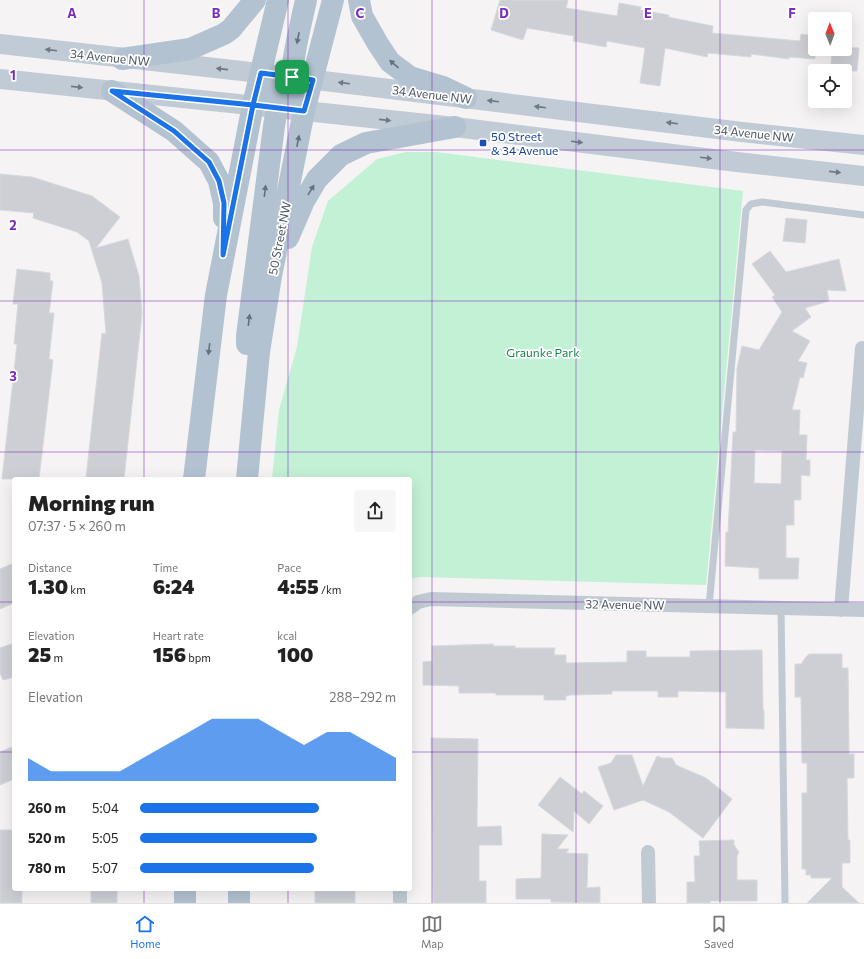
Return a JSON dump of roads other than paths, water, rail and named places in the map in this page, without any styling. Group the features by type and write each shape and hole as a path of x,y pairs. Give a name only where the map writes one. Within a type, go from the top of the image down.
{"main road":[{"path":"122,58 190,49 232,29 255,0"},
{"path":"194,477 216,295 223,255 253,105 278,0"},
{"path":"302,78 306,0"},
{"name":"50 Street NW","path":"247,477 259,352 271,276 304,111 302,78 317,58 333,0"},
{"path":"359,0 362,16 390,62 410,77 442,87 466,98"},
{"name":"34 Avenue NW","path":"0,44 261,73 742,132 864,145"},
{"path":"251,429 247,336 274,126 278,108 261,73"},
{"path":"0,79 253,105 864,176"},
{"path":"112,91 174,131 209,162 219,181 224,203 223,255"},
{"path":"271,276 304,201 317,179 341,155 366,143 455,128"},
{"path":"185,891 185,903"},
{"path":"239,891 239,903"}],"street":[{"path":"841,610 862,348"},
{"name":"32 Avenue NW","path":"412,606 418,602 431,599 864,610"},
{"path":"648,852 648,903"},
{"path":"400,891 400,903"}],"lane":[{"path":"709,606 746,210 751,204 762,202 864,215"},
{"path":"781,608 785,903"}],"place":[{"name":"50 Street & 34 Avenue","path":"483,143"}],"park label":[{"name":"Graunke Park","path":"543,352"}]}
